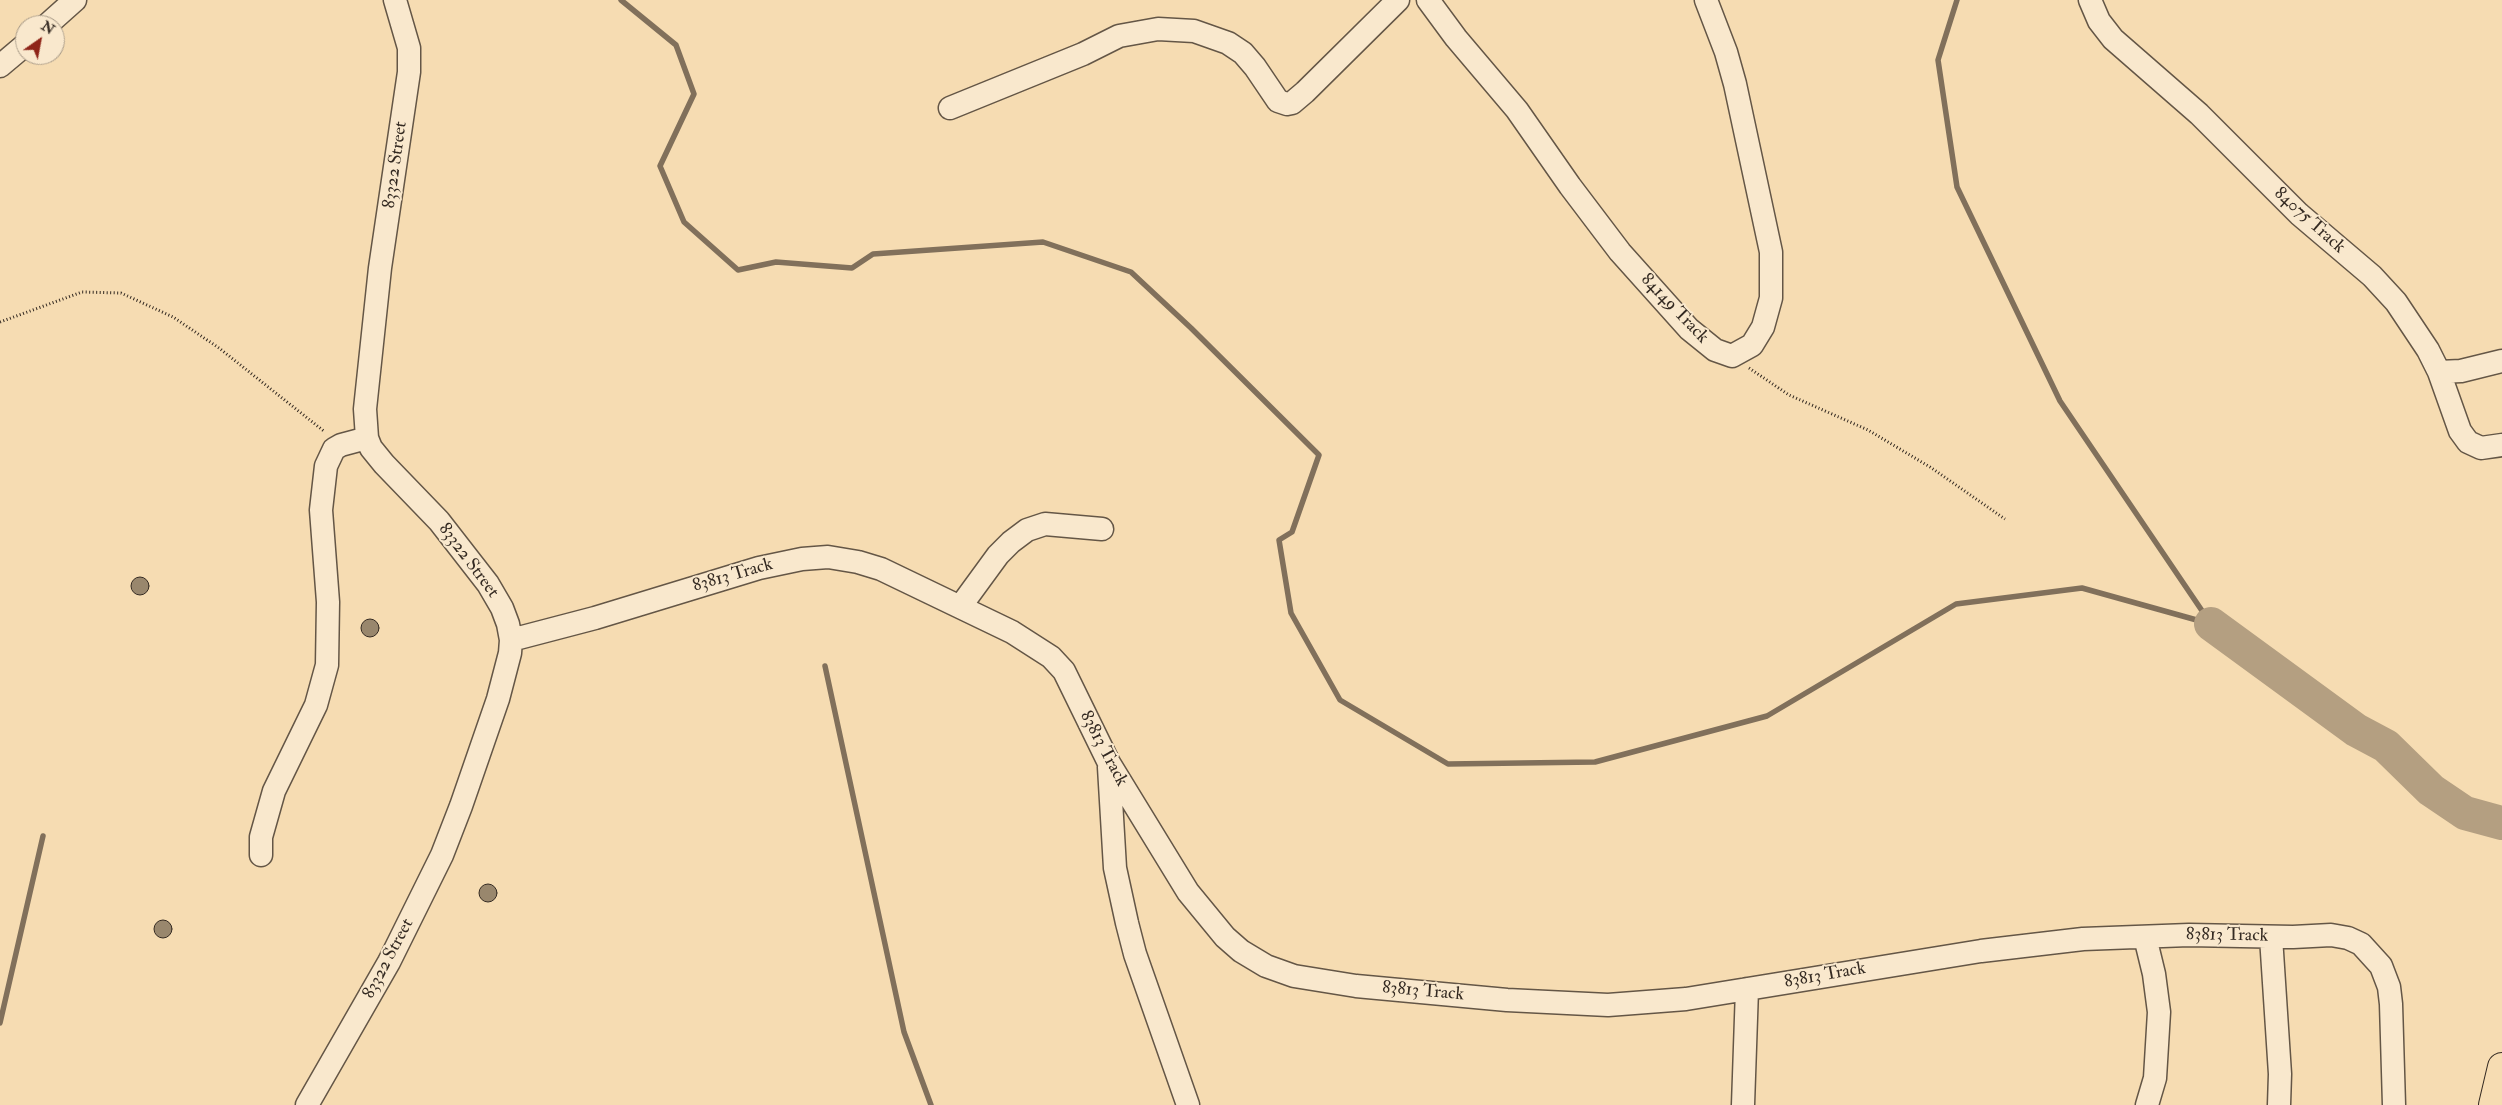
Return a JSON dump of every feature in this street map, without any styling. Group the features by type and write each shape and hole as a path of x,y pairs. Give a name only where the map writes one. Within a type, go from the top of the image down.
{"main road":[{"path":"2493,1105 2502,1067"}],"street":[{"path":"58,15 75,0"},
{"name":"83322 Street","path":"307,1105 389,962 442,855 498,699 509,662 511,640 502,608 488,584 439,521 384,464 371,448 367,438 365,409 380,268 409,72 409,48 395,0"},
{"path":"950,108 1083,54 1119,36 1158,29 1194,31 1228,43 1243,53 1255,66 1278,100 1288,104 1292,103 1398,0"},
{"name":"84149 Track","path":"1428,0 1456,38 1517,110 1570,186 1620,252 1689,329 1715,350 1732,356"},
{"path":"1706,0 1726,52 1735,84 1761,197 1771,252 1771,298 1763,327 1752,346 1732,356"},
{"name":"84075 Track","path":"2090,0 2099,21 2113,39 2186,102 2310,225 2384,289 2406,317 2439,372 2460,431 2468,442 2481,448 2502,444"},
{"path":"0,66 15,53"},
{"path":"2439,372 2461,370 2502,361"},
{"path":"261,856 261,837 274,791 316,704 328,665 328,602 322,546 322,488 329,457 341,445 367,438"},
{"path":"960,607 998,555 1010,542 1027,530 1045,524 1102,529"},
{"name":"83813 Track","path":"511,640 586,620 759,568 802,559 828,557 858,562 881,569 1012,632 1051,657 1064,671 1109,764 1188,892 1209,920 1241,951 1266,966 1294,976 1356,986 1557,1003 1608,1005 1648,1003 1747,990 1981,951 2083,939 2189,935 2270,937 2331,935 2348,938 2371,952 2381,966 2389,987 2394,1105"},
{"path":"1109,764 1115,868 1127,923 1138,962 1188,1105"},
{"path":"2145,937 2154,974 2159,1012 2156,1070 2147,1105"},
{"path":"2270,937 2280,1064 2280,1105"},
{"path":"1743,1105 1747,990"}],"path":[{"path":"0,322 82,292 121,293 173,317 219,348 341,445"},
{"path":"1732,356 1789,395 1868,430 1922,462 2005,519"}],"building":[{"path":"136,577 144,577 149,582 147,593 136,595 131,590 131,582"},
{"path":"366,619 374,619 379,624 377,635 366,637 361,632 361,624"},
{"path":"484,884 492,884 497,889 495,900 484,902 479,897 479,889"},
{"path":"159,920 167,920 172,925 170,936 159,938 154,933 154,925"}],"waterway":[{"path":"621,0 676,45 694,94 660,166 684,222 738,270 776,262 852,268 873,254 1043,242 1131,272 1191,328 1319,455 1292,532 1279,540 1291,613 1340,700 1448,764 1595,762 1767,716 1956,604 2082,588 2211,624"},
{"path":"1957,0 1938,60 1957,187 2060,401 2211,624"},
{"path":"2211,624 2356,730 2386,746 2431,790 2465,813 2502,823"},
{"path":"825,666 904,1032 931,1105"},
{"path":"0,1023 43,836"}]}
